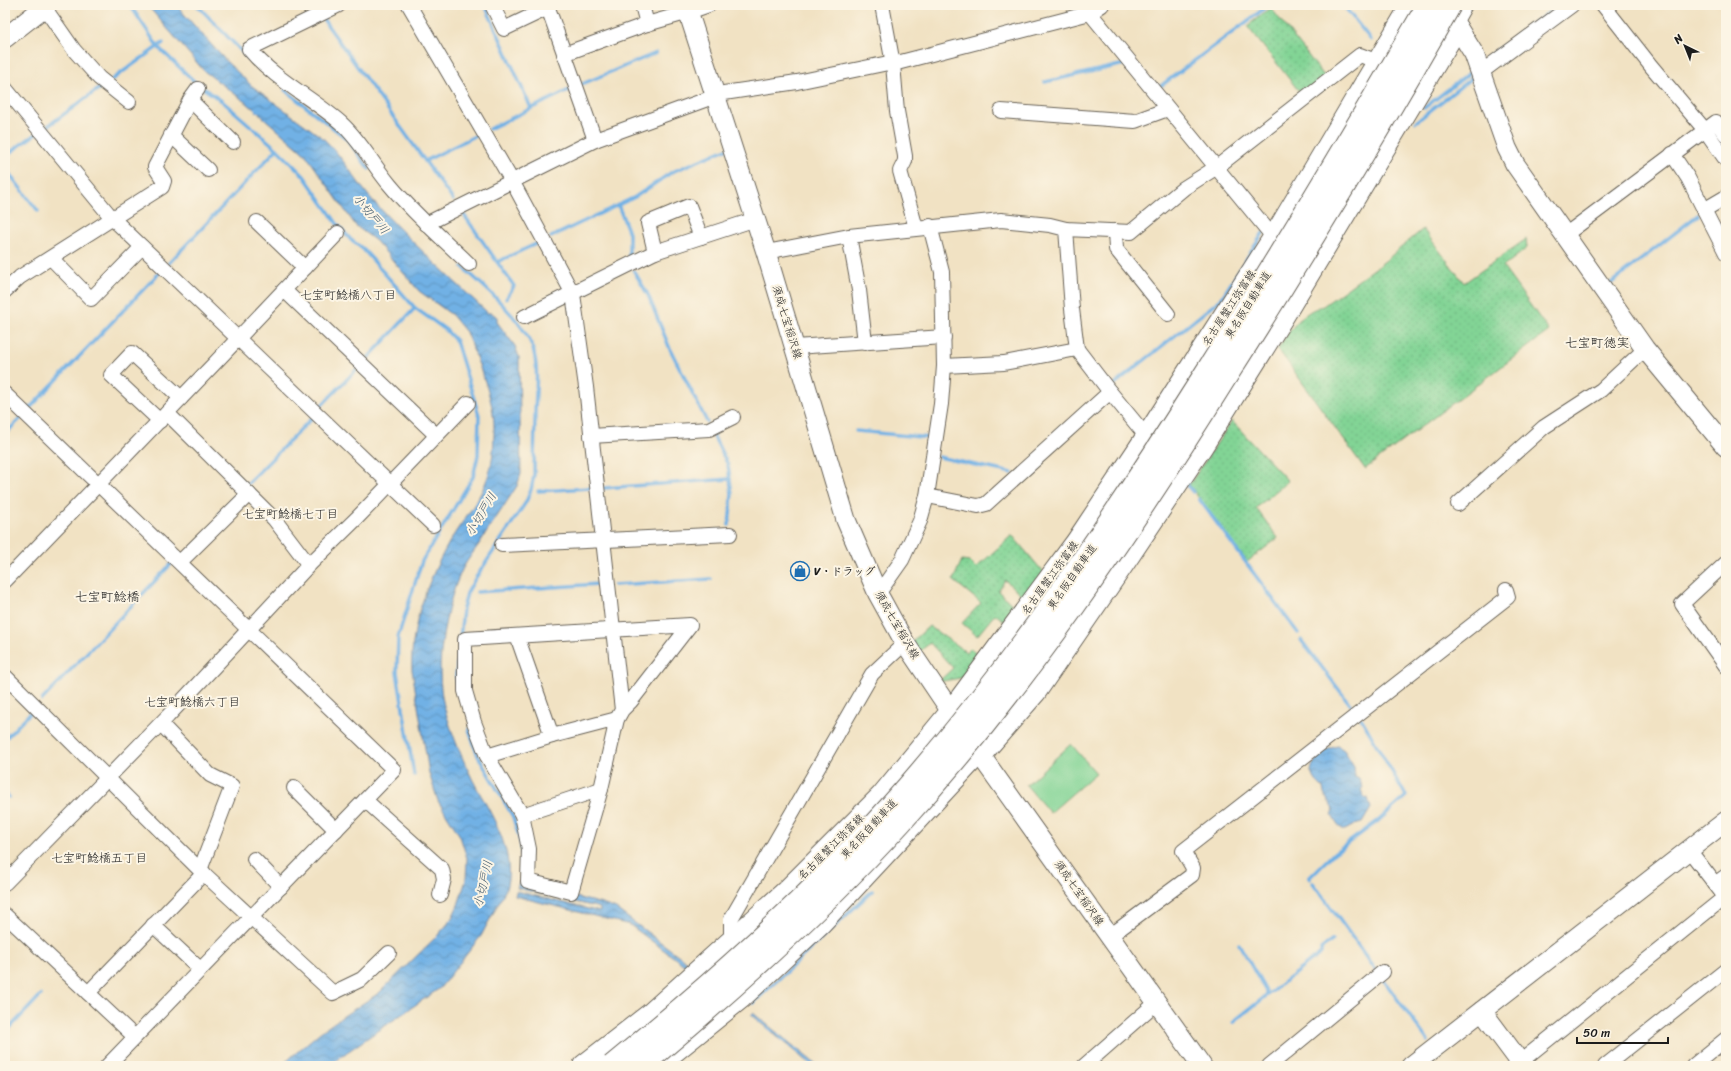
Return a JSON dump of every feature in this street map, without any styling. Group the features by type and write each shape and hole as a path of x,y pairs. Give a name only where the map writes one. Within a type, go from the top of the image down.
{"main road":[{"name":"名古屋蟹江弥富線","path":"584,1066 651,1014 786,892 882,796 951,712 1077,542 1147,437 1274,238 1412,5"},
{"name":"東名阪自動車道","path":"612,1066 721,975 849,851 927,765 1002,672 1072,577 1172,426 1300,222 1428,5"},
{"name":"東名阪自動車道","path":"640,1066 776,949 862,864 940,778 1017,685 1096,576 1189,436 1328,212 1454,19"}],"street":[{"path":"339,5 249,49 272,73 345,127 361,145 390,185 426,224 469,264"},
{"path":"409,5 512,181 573,294 586,387 614,631 620,714 601,789 571,892 528,881 529,849 522,815 487,756 474,722 465,691 465,639 614,631 690,625 620,714 487,756"},
{"path":"492,5 504,29 547,6 595,140"},
{"path":"642,5 647,24"},
{"path":"564,54 688,9 709,5"},
{"path":"882,5 893,63 897,111 906,156 900,171 916,228"},
{"path":"1443,5 1454,19 1474,54 1507,148 1516,164 1645,349 1726,447"},
{"path":"662,1066 744,1000 823,926 981,756 1036,693 1199,452 1279,325 1454,19 1465,5"},
{"path":"1480,73 1572,5"},
{"path":"1603,5 1651,66 1705,130 1726,160"},
{"path":"5,38 40,7 74,50 99,78 130,102"},
{"path":"426,224 595,140 724,93 797,82 893,63 1093,8 1168,109 1274,238"},
{"name":"須成七宝稲沢線","path":"688,9 756,219 846,520 878,594 904,643 981,756 1202,1066"},
{"path":"766,252 849,236 930,226 1001,220 1050,225 1066,229 1131,232 1184,188 1217,168 1360,55 1378,62"},
{"path":"5,88 112,218 239,338 433,526"},
{"path":"5,291 20,277 162,187 164,181 154,167 190,100 198,89"},
{"path":"190,100 233,142"},
{"path":"1001,111 1135,121 1168,109"},
{"path":"1565,235 1716,122 1726,135"},
{"path":"171,135 208,170"},
{"path":"1672,154 1688,178 1726,253"},
{"path":"1704,210 1726,197"},
{"path":"655,252 648,223 689,206 701,237"},
{"path":"524,317 655,252 756,219"},
{"path":"257,222 305,268"},
{"path":"878,594 902,560 920,521 926,496 941,404 944,366 942,272 930,226"},
{"path":"1066,229 1072,309 1077,349 1147,437"},
{"path":"1115,231 1116,249 1168,314"},
{"path":"5,581 338,233"},
{"path":"849,236 859,290 865,343"},
{"path":"51,258 91,299 142,247"},
{"path":"284,290 436,435"},
{"path":"794,347 944,337"},
{"path":"944,366 1004,363 1077,349"},
{"path":"1458,504 1544,427 1601,390 1645,349"},
{"path":"181,398 132,353 111,375 163,417 274,519 308,565"},
{"path":"926,496 978,506 986,504 1110,392"},
{"path":"5,394 394,770 107,1066"},
{"path":"5,883 161,724 308,565 357,518 468,403"},
{"path":"591,436 709,429 734,417"},
{"path":"180,562 248,494"},
{"path":"502,545 730,534"},
{"path":"1726,563 1682,604 1726,666"},
{"path":"1110,936 1192,875 1193,868 1183,852 1508,597 1506,590"},
{"path":"517,636 552,736"},
{"path":"730,942 731,919 872,674 904,643"},
{"path":"5,676 202,871 333,993 362,979 389,953"},
{"path":"88,993 202,871 232,786 210,775 161,724"},
{"path":"294,788 336,830"},
{"path":"522,815 601,789"},
{"path":"365,800 442,869 444,879 440,895"},
{"path":"1411,1066 1726,822"},
{"path":"1482,1012 1520,1065 1725,897 1721,880 1689,850"},
{"path":"254,859 281,887"},
{"path":"5,915 135,1037"},
{"path":"153,925 200,970"},
{"path":"1605,1066 1726,970"},
{"path":"1269,1066 1383,972"},
{"path":"1084,1066 1156,1002"},
{"path":"1693,1066 1726,1039"}],"green space":[{"path":"1271,8 1325,77 1302,95 1247,26"},
{"path":"1423,229 1464,283 1526,239 1527,248 1503,267 1549,331 1365,469 1278,349 1291,329 1302,317 1323,306 1385,261"},
{"path":"1232,421 1288,481 1256,508 1278,538 1247,562 1189,485"},
{"path":"1012,535 1044,573 1026,599 1005,580 998,591 1018,610 1008,624 995,614 977,636 962,623 981,603 953,580 962,560 969,561 976,568"},
{"path":"929,626 966,652 970,648 982,657 966,677 938,682 953,668 930,643 919,652 912,642"},
{"path":"1071,744 1096,773 1050,813 1026,785"}],"water":[{"name":"小切戸川","path":"147,5 176,5 227,62 252,86 324,139 338,154 374,202 430,259 488,313 492,313 497,317 497,322 515,346 519,357 521,474 517,486 467,562 455,586 446,620 440,674 441,691 447,717 468,770 497,825 506,851 508,876 506,889 481,936 440,988 340,1057 330,1066 281,1066 319,1033 379,993 438,935 451,920 458,905 466,880 467,858 460,836 438,801 429,773 412,670 412,653 414,636 423,600 437,566 453,536 479,497 488,477 494,442 491,405 484,379 466,332 452,315 419,291 376,241 356,226 306,155 247,103 204,71"},
{"path":"1338,746 1344,750 1354,766 1355,777 1359,779 1363,787 1361,790 1365,798 1368,798 1371,808 1362,823 1345,830 1340,828 1336,822 1332,815 1334,811 1324,794 1323,788 1316,781 1311,772 1314,763 1320,755 1333,747"},
{"path":"519,882 616,909 690,964 688,968 630,925 515,896 516,891 600,912 600,908 517,888"},
{"path":"753,1013 818,1066 812,1066 751,1015"}],"waterway":[{"path":"130,5 158,47 197,84 222,101 277,149 304,176 338,225 351,240 363,249 415,308 446,330 456,341 479,415 478,455 473,477 422,561 398,637 397,672 414,775"},
{"path":"197,5 249,59"},
{"path":"485,5 531,108"},
{"path":"1158,88 1269,5"},
{"path":"1343,5 1371,40"},
{"path":"1487,58 1559,5"},
{"path":"323,19 453,200"},
{"path":"110,81 163,43"},
{"path":"582,84 656,53"},
{"path":"1045,82 1125,64 1127,66"},
{"path":"1424,108 1472,71"},
{"path":"1416,122 1474,76"},
{"path":"48,126 101,87"},
{"path":"489,129 571,89"},
{"path":"285,90 346,138 369,169"},
{"path":"5,156 37,133"},
{"path":"425,161 477,135"},
{"path":"169,263 277,149"},
{"path":"551,237 635,197 672,172 726,149"},
{"path":"5,168 38,211"},
{"path":"618,205 629,233 629,259"},
{"path":"462,212 514,286 506,299"},
{"path":"1610,284 1698,215"},
{"path":"1111,387 1221,299 1263,233"},
{"path":"497,262 538,243"},
{"path":"460,639 463,609 467,593 526,502 531,490 534,475 536,384 535,356 529,339 523,329 490,292 463,267"},
{"path":"29,409 161,271"},
{"path":"634,271 648,295 670,349 707,422"},
{"path":"367,359 415,308"},
{"path":"319,408 358,368"},
{"path":"5,434 22,417"},
{"path":"247,484 313,417"},
{"path":"856,431 931,438"},
{"path":"713,435 728,465 732,494 729,525"},
{"path":"939,457 1012,473"},
{"path":"603,488 730,479"},
{"path":"1188,483 1187,485 1193,492"},
{"path":"538,491 590,488"},
{"path":"220,513 237,495"},
{"path":"1199,499 1298,633"},
{"path":"42,700 172,563"},
{"path":"614,585 711,579"},
{"path":"477,592 599,584"},
{"path":"1301,640 1356,712"},
{"path":"458,655 456,676 459,692"},
{"path":"5,739 31,712"},
{"path":"1310,879 1309,878 1334,853 1378,821 1406,796 1361,718"},
{"path":"469,729 478,756 513,817 521,844 522,867"},
{"path":"5,794 9,797"},
{"path":"1313,883 1378,973"},
{"path":"753,1003 872,891"},
{"path":"1233,1022 1321,953 1321,949 1333,940"},
{"path":"1239,944 1268,995"},
{"path":"1382,978 1428,1041"},
{"path":"5,1033 41,995"}],"place":[{"name":"V・ドラッグ","path":"800,571"}],"district":[{"name":"七宝町鯰橋八丁目","path":"348,295"},
{"name":"七宝町徳実","path":"1597,342"},
{"name":"七宝町鯰橋七丁目","path":"290,514"},
{"name":"七宝町鯰橋","path":"107,596"},
{"name":"七宝町鯰橋六丁目","path":"192,702"},
{"name":"七宝町鯰橋五丁目","path":"99,858"}]}
